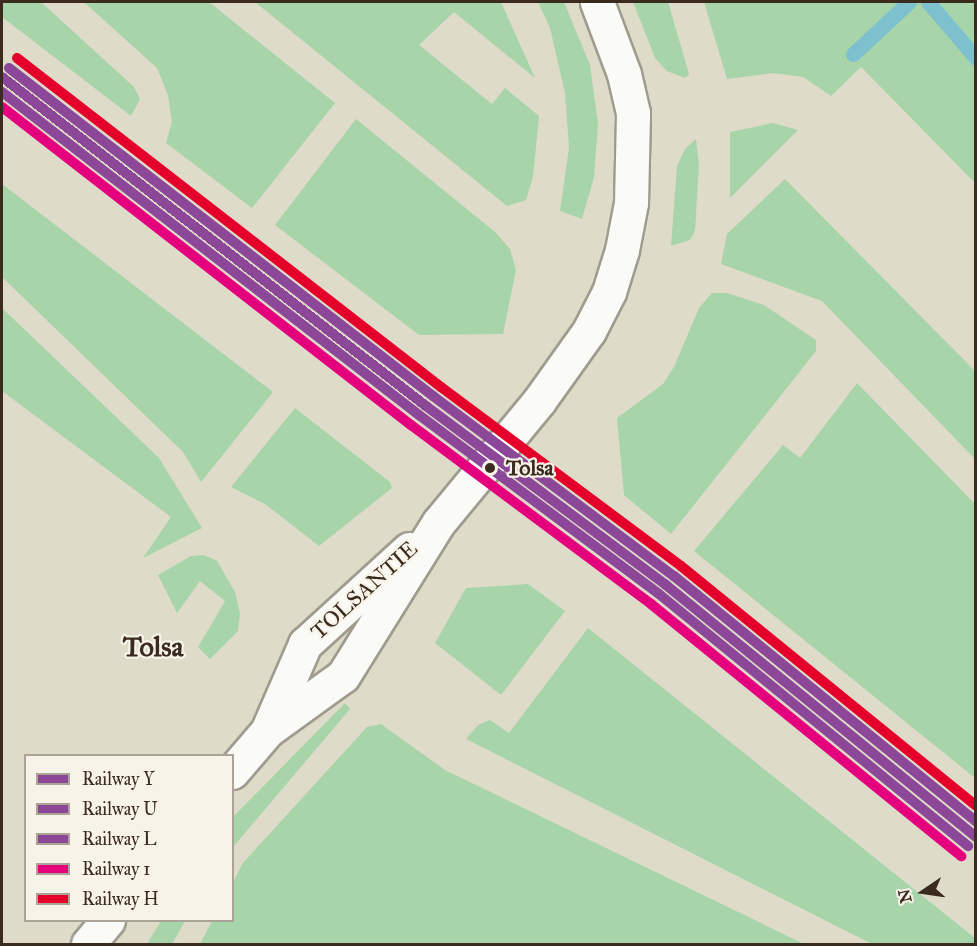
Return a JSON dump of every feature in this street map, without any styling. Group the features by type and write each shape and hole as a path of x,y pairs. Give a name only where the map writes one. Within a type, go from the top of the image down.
{"street":[{"name":"TOLSANTIE","path":"234,770 267,730 343,676 439,522 539,401 589,331 609,292 622,250 631,202 633,114 624,74 597,2"},
{"name":"TOLSANTIE","path":"267,730 304,644 439,522"},
{"path":"88,945 107,922"}],"green space":[{"path":"2,2 41,2 134,87 140,99 131,116 2,17"},
{"path":"84,2 209,2 335,103 252,208 166,143 172,122 168,95 157,68"},
{"path":"255,2 501,2 535,78 454,12 419,45 492,104 505,88 539,116 533,177 526,200 507,206"},
{"path":"538,2 564,2 590,65 598,124 594,177 582,219 560,211 569,148 565,93 550,28"},
{"path":"633,2 668,2 689,74 685,78 667,71 655,58"},
{"path":"704,2 975,2 975,183 861,67 831,96 803,77 773,73 727,79"},
{"path":"356,119 495,232 510,249 516,270 503,334 419,335 275,225"},
{"path":"773,123 798,130 730,198 730,132"},
{"path":"696,139 699,165 695,231 690,240 671,246 677,166 685,149"},
{"path":"785,179 975,371 975,459 822,301 721,264 727,234"},
{"path":"2,184 273,392 201,482 183,452 2,277"},
{"path":"712,293 727,293 764,305 816,340 816,351 671,534 624,495 617,418 663,384 674,367 699,308"},
{"path":"2,308 159,458 202,528 143,558 171,517 2,391"},
{"path":"857,383 975,504 975,778 694,551 783,445 800,458"},
{"path":"295,408 390,482 392,488 319,546 265,504 231,487"},
{"path":"204,555 217,561 235,592 240,613 238,631 210,659 198,647 225,601 200,581 177,613 158,575 191,556"},
{"path":"528,584 565,611 501,695 435,643 466,588"},
{"path":"588,628 975,938 975,944 872,944 466,739 478,725 490,720 509,733"},
{"path":"345,703 350,709 234,846 234,816"},
{"path":"381,724 445,770 804,944 200,944 211,922 234,922 234,881 242,864 367,727"},
{"path":"160,922 184,922 172,944 147,944"}],"waterway":[{"path":"853,54 909,2"},
{"path":"928,2 976,58"}],"rail line":[{"name":"H","path":"17,58 441,387 681,566 976,806"},
{"name":"L","path":"9,68 433,396 674,576 976,821"},
{"name":"Y","path":"2,77 426,406 666,585 976,837"},
{"name":"U","path":"2,92 419,415 659,594 968,846"},
{"name":"1","path":"2,107 411,425 651,604 961,856"}],"place":[{"name":"Tolsa","path":"490,468"}],"district":[{"name":"Tolsa","path":"153,647"}]}
